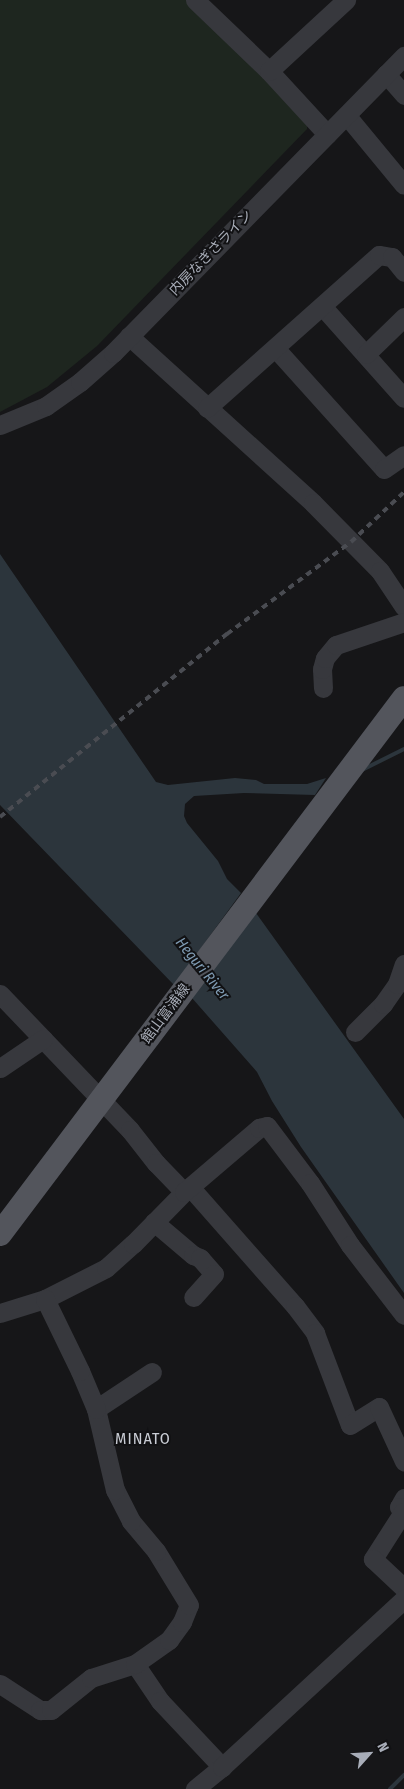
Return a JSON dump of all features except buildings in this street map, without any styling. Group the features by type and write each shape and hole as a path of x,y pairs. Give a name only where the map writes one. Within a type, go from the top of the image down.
{"main road":[{"name":"館山富浦線","path":"0,1234 404,698"}],"street":[{"path":"195,0 269,71 327,134"},
{"path":"269,71 346,0"},
{"name":"内房なぎさライン","path":"0,425 38,410 67,392 130,336 404,56"},
{"path":"386,74 404,95"},
{"path":"347,116 404,185"},
{"path":"207,408 276,349 379,255 392,257 404,272"},
{"path":"322,306 404,398"},
{"path":"366,354 404,318"},
{"path":"130,336 207,408 314,503 380,571 404,607"},
{"path":"276,349 384,469 404,455"},
{"path":"323,688 322,669 325,658 336,645 404,622"},
{"path":"354,1032 383,1004 397,984 404,964"},
{"path":"1,997 187,1190 295,1306 315,1333 350,1425 379,1407 404,1461"},
{"path":"0,1068 43,1039"},
{"path":"0,1313 45,1299 106,1268 187,1190 259,1128 267,1126 310,1183 350,1244 404,1315"},
{"path":"154,1222 200,1258 214,1274 193,1296"},
{"path":"0,1684 40,1710 51,1710 91,1678 135,1664 169,1640 182,1622 189,1606 156,1552 131,1521 116,1490 96,1409 45,1299"},
{"path":"96,1409 152,1372"},
{"path":"404,1498 399,1507 403,1512 373,1559 404,1588"},
{"path":"195,1789 222,1767 404,1598"},
{"path":"135,1664 160,1701 222,1767"}],"shaded area":[{"path":"0,0 187,0 307,122 307,129 97,346 47,387 0,412"},
{"path":"0,554 156,782 168,785 235,778 256,780 264,784 307,784 326,778 315,795 244,793 194,796 185,804 184,816 187,823 218,861 227,879 241,893 174,985 0,805"},
{"path":"256,913 404,1119 404,1293 301,1147 272,1101 257,1072 192,998"}],"waterway":[{"path":"362,770 404,749"},
{"path":"390,1789 404,1775"}],"railway":[{"path":"0,817 227,634 351,542 404,492"}],"district":[{"name":"MINATO","path":"143,1439"}],"water label":[{"name":"Heguri River","path":"202,969"}]}
